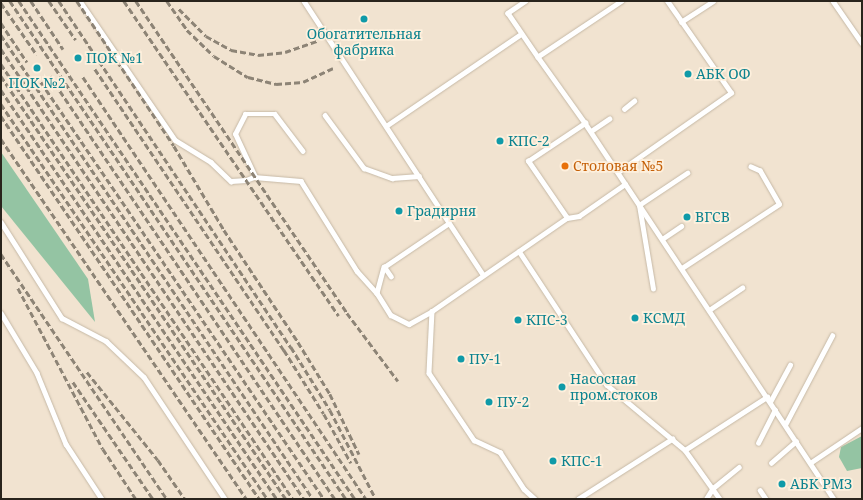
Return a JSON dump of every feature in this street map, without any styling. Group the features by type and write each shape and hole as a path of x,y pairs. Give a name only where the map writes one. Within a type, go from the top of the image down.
{"lane":[{"path":"80,1 175,140 211,162 231,181 255,177 301,181 357,272 377,293 391,315 409,324 432,311 483,274 567,218 579,216 625,184"},
{"path":"304,1 483,274"},
{"path":"526,1 508,13 521,34 585,122 834,499"},
{"path":"538,57 622,1"},
{"path":"618,172 731,93 667,1"},
{"path":"681,22 713,1"},
{"path":"833,1 862,43"},
{"path":"386,126 521,34"},
{"path":"624,108 634,101"},
{"path":"255,177 235,134 245,114 275,114 303,151"},
{"path":"326,115 364,168 392,178 419,176"},
{"path":"591,131 609,119"},
{"path":"567,218 528,161 585,122"},
{"path":"682,268 779,204 760,171 751,167"},
{"path":"640,205 687,173"},
{"path":"640,205 653,289"},
{"path":"1,222 62,318 106,341 144,377 225,499"},
{"path":"377,293 384,267 449,223"},
{"path":"662,239 681,226"},
{"path":"519,251 607,385 685,450 720,499"},
{"path":"384,267 391,277"},
{"path":"709,310 742,288"},
{"path":"432,311 429,373 474,440 500,452 524,489 535,499"},
{"path":"1,313 37,374 66,444 102,499"},
{"path":"785,425 832,336"},
{"path":"770,402 790,364"},
{"path":"685,450 767,397"},
{"path":"758,443 775,410"},
{"path":"810,463 862,428"},
{"path":"578,499 672,439"},
{"path":"771,463 796,441"},
{"path":"706,499 713,488 739,467"},
{"path":"760,490 766,499"}],"green space":[{"path":"1,152 88,279 95,322 1,206"},
{"path":"862,436 862,468 847,471 839,457 841,447"}],"railway":[{"path":"10,1 346,499"},
{"path":"19,1 355,499"},
{"path":"31,1 63,49"},
{"path":"49,1 76,40"},
{"path":"59,1 291,347 330,410 376,499"},
{"path":"77,1 174,146 224,230 298,342 330,394 359,454"},
{"path":"124,1 339,316"},
{"path":"136,1 347,313 398,381"},
{"path":"167,1 187,30 214,56 248,77 276,84 303,82 333,68"},
{"path":"1,3 37,55"},
{"path":"179,9 206,36 231,50 258,55 285,52 317,41"},
{"path":"1,23 27,62"},
{"path":"1,35 313,499"},
{"path":"1,49 304,499"},
{"path":"1,64 293,499"},
{"path":"95,69 284,350 324,414 351,463"},
{"path":"1,76 286,499"},
{"path":"50,76 335,499"},
{"path":"83,77 366,499"},
{"path":"41,82 324,499"},
{"path":"1,90 277,499"},
{"path":"1,104 267,499"},
{"path":"1,116 259,499"},
{"path":"1,139 247,499"},
{"path":"1,254 167,499"},
{"path":"18,288 103,449 136,499"},
{"path":"87,372 158,460 185,499"},
{"path":"73,382 153,499"}],"place":[{"name":"Обогатительная фабрика","path":"364,19"},
{"name":"ПОК №1","path":"78,58"},
{"name":"ПОК №2","path":"37,68"},
{"name":"АБК ОФ","path":"688,74"},
{"name":"КПС-2","path":"500,141"},
{"name":"Столовая №5","path":"565,166"},
{"name":"Градирня","path":"399,211"},
{"name":"ВГСВ","path":"687,217"},
{"name":"КСМД","path":"635,318"},
{"name":"КПС-3","path":"518,320"},
{"name":"ПУ-1","path":"461,359"},
{"name":"Насосная пром.стоков","path":"562,387"},
{"name":"ПУ-2","path":"489,402"},
{"name":"КПС-1","path":"553,461"},
{"name":"АБК РМЗ","path":"782,484"}]}
